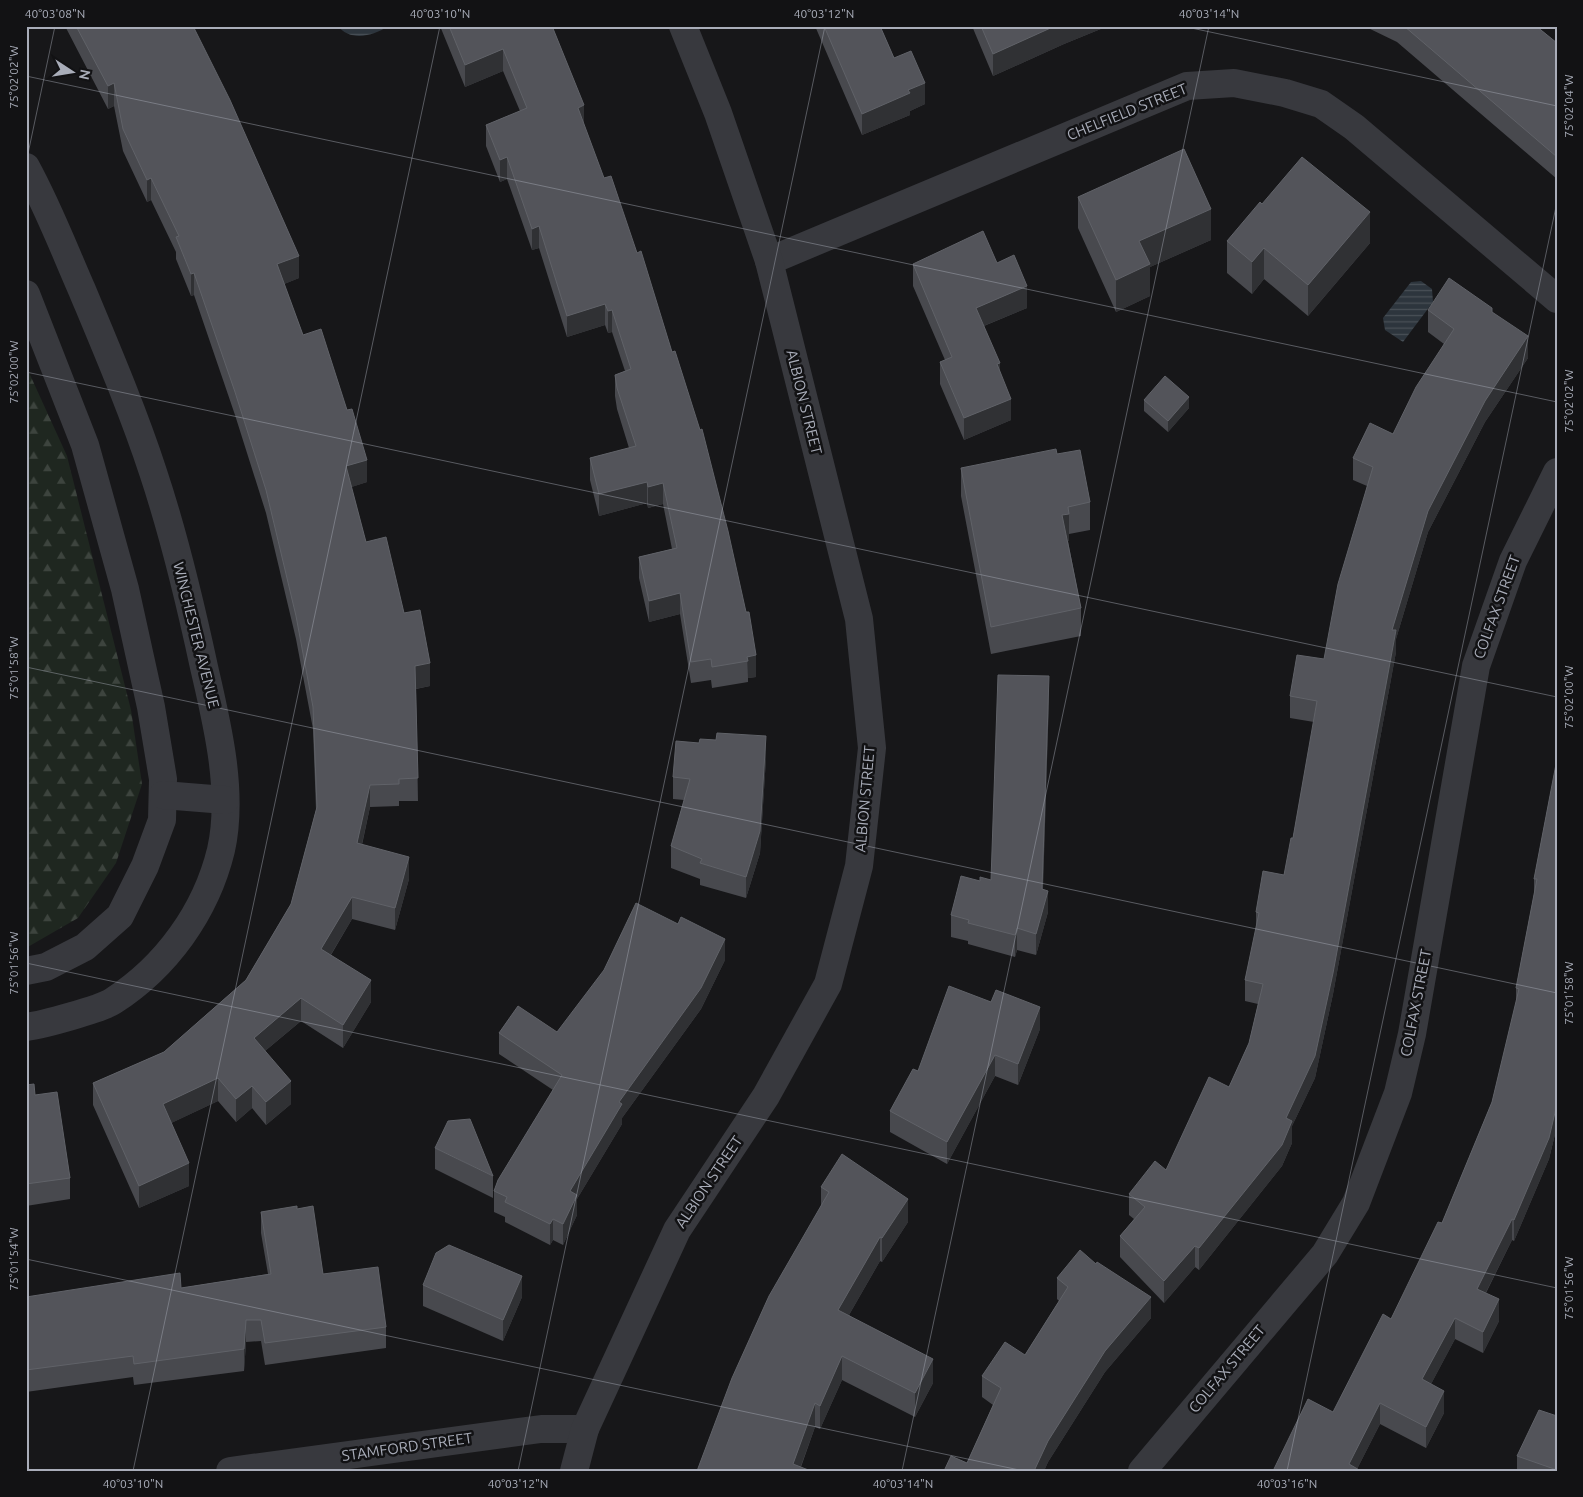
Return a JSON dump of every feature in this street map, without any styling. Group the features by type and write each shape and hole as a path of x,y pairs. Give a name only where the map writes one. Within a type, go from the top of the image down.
{"street":[{"name":"ALBION STREET","path":"574,1471 585,1429 677,1230 766,1096 828,984 859,866 872,748 858,619 769,261 718,113 683,26"},
{"name":"CHELFIELD STREET","path":"769,261 1187,86 1234,83 1285,93 1321,104 1354,127 1557,299"},
{"name":"WINCHESTER AVENUE","path":"26,167 40,193 101,335 154,473 193,618 220,735 224,800 221,850 205,895 182,938 149,973 111,1003 26,1027"},
{"path":"26,294 85,445 125,589 151,707 163,779 162,820 145,866 120,916 85,947 46,967 26,971"},
{"name":"COLFAX STREET","path":"1142,1471 1324,1254 1356,1203 1379,1148 1398,1093 1412,1034 1476,666 1513,561 1557,472"},
{"path":"162,795 224,800"},
{"name":"STAMFORD STREET","path":"230,1471 541,1429 585,1429"}],"green space":[{"path":"26,366 67,456 131,710 142,784 116,863 78,918 26,948"}],"shaded area":[{"path":"338,26 388,26 369,35 355,36 343,31"},
{"path":"1421,281 1432,289 1433,302 1403,342 1385,330 1383,318 1411,282"}],"building":[{"path":"76,26 193,26 230,100 299,256 277,264 303,335 321,329 347,410 352,409 367,460 346,466 366,542 386,537 404,613 420,610 430,663 415,666 418,778 399,779 399,784 370,785 357,843 409,857 395,908 352,897 321,949 371,980 343,1025 301,998 254,1038 291,1081 266,1102 252,1086 236,1099 218,1078 163,1104 189,1163 139,1186 93,1083 164,1052 246,980 291,904 317,807 313,707 296,616 266,490 194,273 191,274 176,237 179,236 151,178 147,180 123,129 114,83 108,86"},
{"path":"449,26 552,26 584,105 578,108 604,178 611,176 637,253 641,251 672,352 675,351 700,430 702,429 746,612 749,612 756,655 747,657 748,661 712,667 711,659 691,662 680,593 649,601 639,557 677,548 663,483 648,487 647,482 599,494 590,458 636,446 617,388 615,375 631,369 612,310 608,311 605,304 567,316 539,226 532,229 507,157 500,160 486,125 527,108 503,49 465,65"},
{"path":"824,26 880,26 894,58 911,51 925,83 908,90 910,93 862,114"},
{"path":"981,26 1055,26 993,54"},
{"path":"1404,26 1536,26 1557,43 1557,157"},
{"path":"1184,149 1211,209 1139,241 1150,264 1116,280 1078,197"},
{"path":"1302,157 1370,212 1308,285 1264,248 1252,262 1227,241"},
{"path":"983,231 997,263 1014,255 1027,286 976,308 1000,363 997,364 1011,399 964,418 940,362 952,357 913,264"},
{"path":"1449,278 1492,308 1492,312 1528,336 1485,401 1428,511 1392,630 1396,630 1333,973 1315,1056 1286,1118 1292,1121 1282,1145 1199,1248 1195,1246 1164,1281 1120,1236 1145,1207 1129,1194 1155,1161 1166,1170 1209,1077 1229,1087 1249,1043 1263,984 1245,980 1259,913 1256,912 1263,871 1284,875 1291,838 1293,838 1317,701 1290,696 1297,655 1324,659 1338,584 1373,467 1353,458 1370,423 1393,434 1416,387 1454,329 1428,310"},
{"path":"1165,376 1189,397 1168,421 1144,400"},
{"path":"1056,449 1057,454 1080,450 1090,502 1068,507 1069,514 1062,515 1081,608 991,627 961,468"},
{"path":"998,675 1049,676 1042,889 1048,891 1036,934 1017,928 1015,935 968,923 969,920 951,915 961,876 980,881 980,877 991,880"},
{"path":"717,733 766,736 760,831 746,877 700,863 702,859 671,846 690,779 673,777 676,741 699,743 700,739 716,740"},
{"path":"1557,759 1557,1104 1549,1138 1514,1220 1512,1219 1477,1289 1499,1299 1483,1332 1455,1318 1422,1379 1444,1391 1426,1427 1380,1403 1349,1464 1361,1471 1273,1471 1308,1399 1333,1412 1383,1314 1391,1319 1438,1222 1442,1223 1492,1102 1519,989 1516,988 1537,879 1534,879"},
{"path":"636,903 678,924 681,917 725,939 701,988 619,1102 622,1104 570,1191 577,1195 563,1224 553,1219 550,1224 505,1202 507,1197 494,1191 498,1180 562,1075 499,1033 518,1006 557,1032 604,970"},
{"path":"949,986 991,1002 996,990 1040,1007 1018,1064 995,1055 947,1142 890,1111 913,1069 918,1071"},
{"path":"34,1084 35,1095 57,1092 70,1178 26,1184 26,1085"},
{"path":"470,1119 493,1176 435,1148 448,1121"},
{"path":"842,1154 908,1199 882,1238 880,1237 838,1310 933,1359 915,1393 842,1356 820,1406 815,1403 793,1464 811,1471 697,1471 732,1378 769,1296 829,1192 821,1187"},
{"path":"297,1206 297,1209 313,1206 323,1274 378,1267 386,1327 265,1343 261,1320 246,1320 244,1349 134,1364 133,1356 26,1370 26,1297 180,1273 181,1288 271,1274 261,1212"},
{"path":"449,1245 522,1276 503,1320 423,1285 436,1253"},
{"path":"1080,1250 1096,1264 1097,1262 1151,1297 1105,1351 1048,1441 1034,1471 944,1471 951,1456 967,1463 1001,1388 982,1376 1005,1342 1025,1355 1068,1287 1057,1278"},
{"path":"1539,1410 1557,1416 1557,1470 1517,1456"}]}
